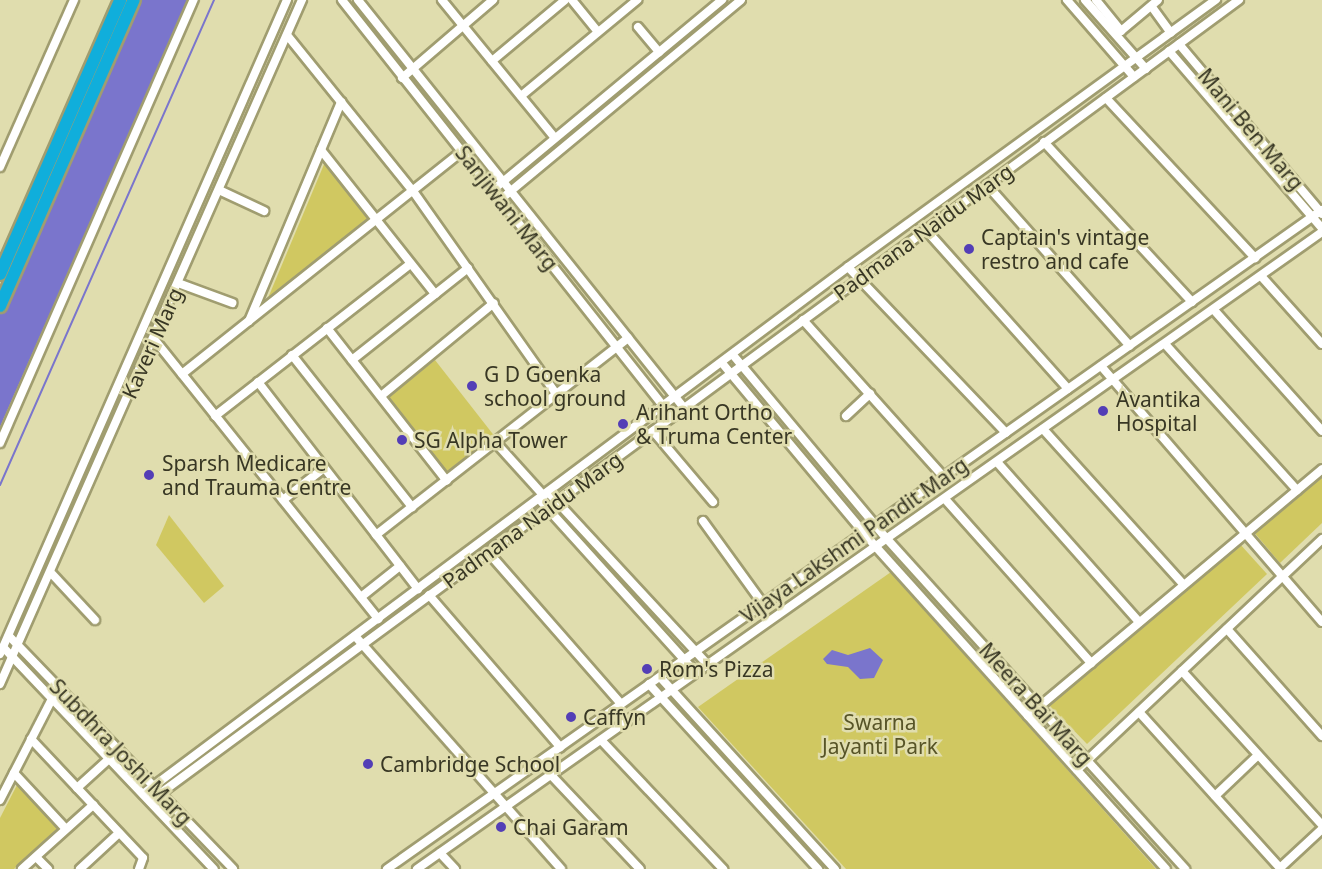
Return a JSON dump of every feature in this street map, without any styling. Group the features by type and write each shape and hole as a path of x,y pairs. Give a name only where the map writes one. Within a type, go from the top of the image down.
{"highway":[{"path":"0,274 120,0"},
{"path":"0,306 134,0"}],"street":[{"path":"0,167 74,0"},
{"path":"0,443 194,0"},
{"name":"Kaveri Marg","path":"2,650 287,0"},
{"name":"Kaveri Marg","path":"0,684 52,574 302,0"},
{"name":"Sanjiwani Marg","path":"342,0 672,417"},
{"name":"Sanjiwani Marg","path":"358,0 684,408"},
{"path":"442,0 555,138"},
{"path":"402,78 494,0"},
{"path":"492,60 565,0"},
{"path":"572,0 598,32"},
{"path":"521,96 637,0"},
{"path":"492,190 722,0"},
{"path":"500,200 741,0"},
{"path":"1067,0 1134,77"},
{"path":"1085,0 1146,69"},
{"path":"1096,0 1121,31 1158,0"},
{"name":"Padmana Naidu Marg","path":"143,794 676,398 848,267 1216,0"},
{"name":"Padmana Naidu Marg","path":"150,801 1239,0"},
{"path":"1152,7 1171,33"},
{"path":"638,27 659,52"},
{"path":"287,35 413,191 557,394"},
{"name":"Mani Ben Marg","path":"1179,44 1320,213 1322,228"},
{"path":"1169,51 1320,213"},
{"path":"1106,98 1255,258"},
{"path":"248,322 341,102"},
{"path":"1044,142 1192,302"},
{"path":"321,150 374,220 435,294"},
{"path":"182,374 462,151"},
{"path":"987,185 1130,346"},
{"path":"219,190 264,211"},
{"name":"Vijaya Lakshmi Pandit Marg","path":"387,869 1320,213"},
{"path":"926,230 1068,389"},
{"name":"Vijaya Lakshmi Pandit Marg","path":"417,869 1322,232"},
{"path":"215,416 410,264"},
{"path":"848,267 1006,434"},
{"path":"352,360 468,268"},
{"path":"1261,276 1322,344"},
{"path":"178,283 232,303"},
{"path":"381,396 494,303"},
{"path":"1214,310 1322,431"},
{"path":"804,320 944,477"},
{"path":"327,328 447,481"},
{"path":"376,534 497,444 628,338"},
{"path":"154,339 378,619"},
{"path":"1166,344 1297,490"},
{"name":"Meera Bai Marg","path":"733,355 887,539 1185,869"},
{"path":"292,356 412,507"},
{"name":"Meera Bai Marg","path":"722,363 866,531 876,547 1166,869"},
{"path":"1101,366 1322,622"},
{"path":"258,382 418,589"},
{"path":"846,416 870,394"},
{"path":"1043,429 1184,585"},
{"path":"653,431 713,502"},
{"path":"497,444 543,496 548,509 696,673"},
{"path":"997,462 1139,622"},
{"path":"283,500 324,468"},
{"path":"1028,716 1322,469"},
{"path":"543,496 556,502 708,665"},
{"path":"945,499 1091,663"},
{"path":"703,521 763,604"},
{"path":"1077,770 1322,539"},
{"path":"488,552 621,704"},
{"path":"361,597 400,566"},
{"path":"52,574 95,620"},
{"path":"429,595 560,747"},
{"path":"1227,629 1322,736"},
{"name":"Subdhra Joshi Marg","path":"9,636 233,869"},
{"path":"355,636 561,869"},
{"name":"Subdhra Joshi Marg","path":"2,650 14,656 212,868"},
{"path":"1139,712 1281,868 1322,827 1182,671"},
{"path":"660,676 835,869"},
{"path":"649,684 818,869"},
{"path":"0,800 52,697"},
{"path":"31,739 142,858 139,869"},
{"path":"601,740 723,869"},
{"path":"1215,796 1258,755"},
{"path":"77,788 110,759"},
{"path":"14,773 66,829"},
{"path":"551,775 640,869"},
{"path":"22,869 93,805"},
{"path":"80,869 119,833"},
{"path":"440,853 455,869"},
{"path":"36,857 48,869"}],"green space":[{"path":"325,162 369,220 268,298"},
{"path":"435,360 495,437 448,474 388,397"},
{"path":"1322,473 1322,523 1280,563 1253,531"},
{"path":"169,515 224,586 204,603 156,545"},
{"path":"1239,543 1267,574 1087,744 1049,705"},
{"name":"Swarna Jayanti Park","path":"891,572 1156,869 846,869 698,707"},
{"path":"17,785 58,828 14,869 0,869 0,818"}],"shaded area":[{"path":"135,0 188,0 0,427 0,307"},
{"path":"870,648 883,660 874,678 860,679 848,667 827,664 823,659 832,650 848,655"}],"waterway":[{"path":"0,485 214,0"}],"place":[{"name":"Captain's vintage restro and cafe","path":"969,249"},
{"name":"G D Goenka school ground","path":"472,386"},
{"name":"Avantika Hospital","path":"1103,411"},
{"name":"Arihant Ortho & Truma Center","path":"623,424"},
{"name":"SG Alpha Tower","path":"402,440"},
{"name":"Sparsh Medicare and Trauma Centre","path":"149,475"},
{"name":"Rom's Pizza","path":"647,669"},
{"name":"Caffyn","path":"571,717"},
{"name":"Cambridge School","path":"368,764"},
{"name":"Chai Garam","path":"501,827"}]}
